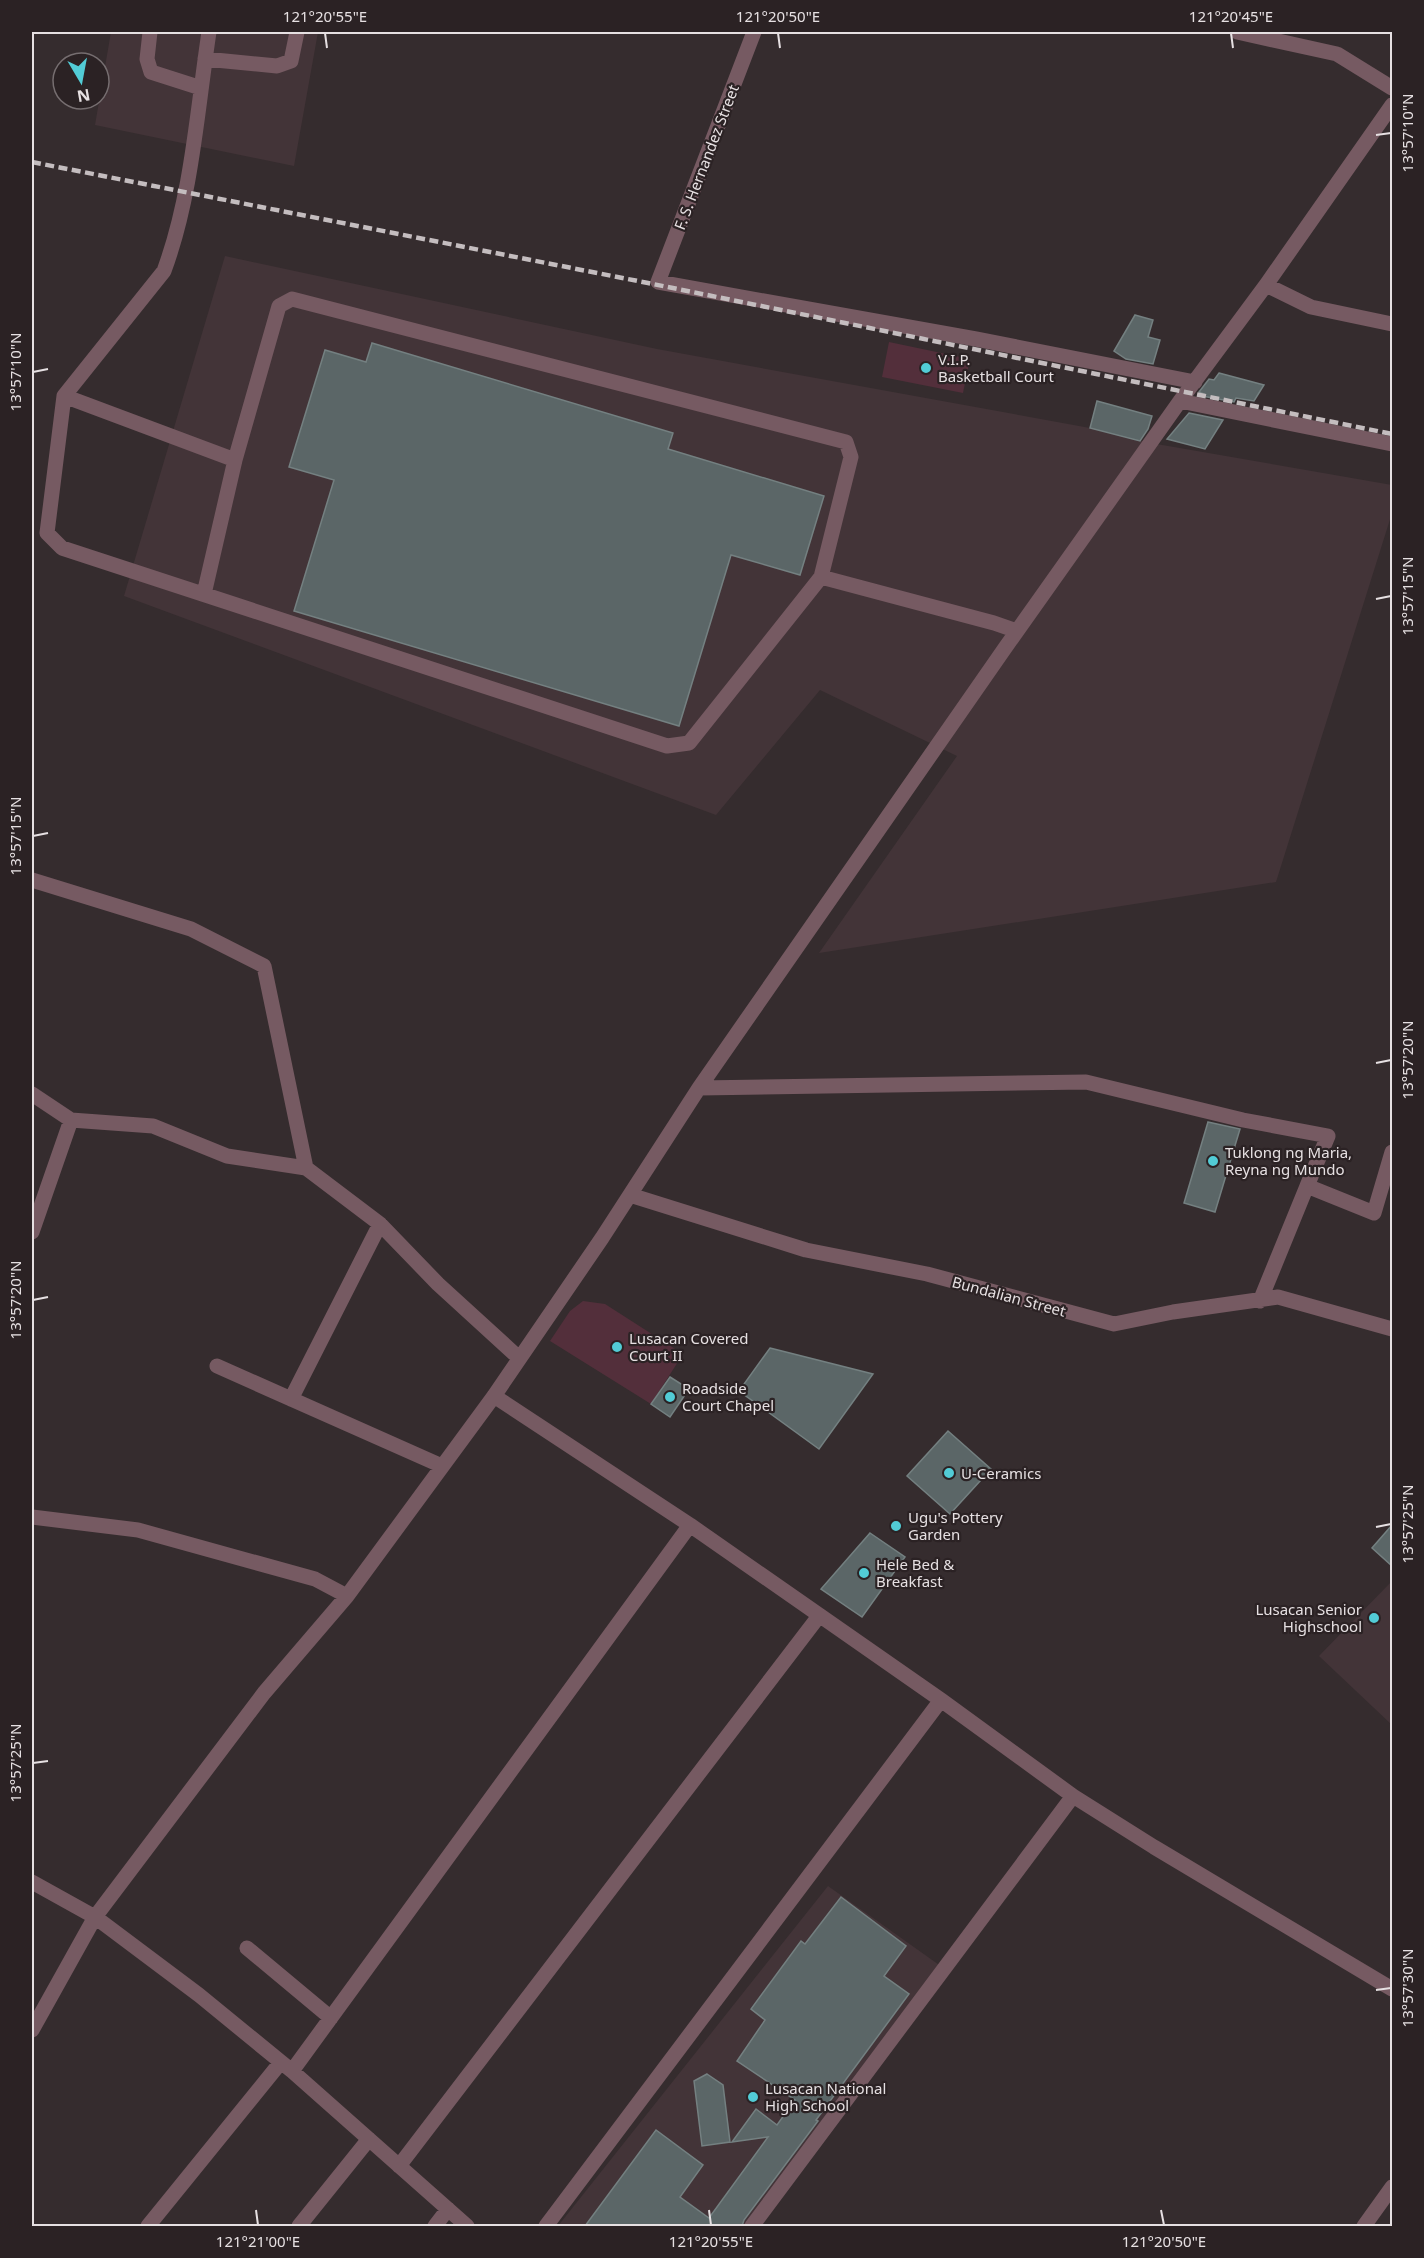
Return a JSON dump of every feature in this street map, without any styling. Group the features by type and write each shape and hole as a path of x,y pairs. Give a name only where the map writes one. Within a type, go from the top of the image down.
{"street":[{"path":"150,32 147,59 151,72 201,88"},
{"path":"204,594 235,460 279,306 292,299 846,442 851,457 821,577 689,743 667,746 62,548 48,532 64,396 164,271 172,250 186,192 208,32"},
{"path":"205,59 277,66 291,61 297,32"},
{"name":"F. S. Hernandez Street","path":"754,32 658,282 976,339 1195,382"},
{"path":"1237,32 1337,54 1392,88"},
{"path":"32,2030 95,1917 264,1693 347,1596 494,1396 602,1238 699,1088 1017,631 1180,401 1266,285 1392,105"},
{"path":"1266,285 1311,307 1392,324"},
{"path":"64,396 235,460"},
{"path":"1180,401 1392,444"},
{"path":"821,577 1017,631"},
{"path":"32,880 190,929 264,966 306,1167"},
{"path":"699,1088 1086,1082 1243,1120 1328,1136 1260,1301"},
{"path":"32,1094 71,1120 153,1126 227,1156 306,1167 381,1224 438,1284 519,1358"},
{"path":"32,1232 71,1120"},
{"path":"1307,1186 1374,1213 1392,1152"},
{"name":"Bundalian Street","path":"630,1194 806,1250 927,1274 1114,1324 1173,1312 1278,1297 1392,1329"},
{"path":"291,1399 381,1224"},
{"path":"217,1366 442,1466"},
{"path":"494,1396 690,1525 941,1700 1073,1796 1392,1989"},
{"path":"32,1516 138,1530 315,1579 347,1596"},
{"path":"148,2226 331,2018 690,1525"},
{"path":"399,2166 819,1616"},
{"path":"546,2226 941,1700"},
{"path":"752,2226 1073,1796"},
{"path":"32,1882 95,1917 199,1995 286,2067 467,2226"},
{"path":"246,1948 331,2018"},
{"path":"299,2226 369,2139"},
{"path":"1364,2226 1392,2187"},
{"path":"435,2226 448,2209"}],"shaded area":[{"path":"111,32 318,32 294,166 95,125 97,111 111,111 111,51 108,51"},
{"path":"225,256 657,349 1090,428 1145,442 1392,485 1392,513 1276,882 819,953 957,756 820,690 716,815 124,596"},
{"name":"V.I.P. Basketball Court","path":"889,342 970,359 963,393 882,377"},
{"name":"Lusacan Covered Court II","path":"583,1301 605,1304 683,1354 651,1404 550,1341 570,1311"},
{"name":"Lusacan Senior Highschool","path":"1392,1581 1392,1725 1319,1656"},
{"name":"Lusacan National High School","path":"828,1886 942,1967 749,2226 558,2226"}],"building":[{"path":"1135,315 1153,320 1148,337 1160,340 1153,364 1126,359 1114,351"},
{"path":"372,343 673,433 668,449 824,496 800,575 731,555 679,726 294,611 334,480 289,467 325,350 366,362"},
{"path":"1219,373 1264,385 1254,401 1236,398 1234,402 1202,396 1204,394 1199,392 1209,379 1214,380"},
{"path":"1097,401 1152,416 1148,429 1140,441 1090,428"},
{"path":"1189,413 1223,420 1205,449 1167,439"},
{"name":"Tuklong ng Maria, Reyna ng Mundo","path":"1208,1122 1240,1129 1215,1212 1184,1203"},
{"path":"770,1348 873,1374 819,1449 739,1391"},
{"name":"Roadside Court Chapel","path":"670,1377 689,1389 670,1417 651,1404"},
{"name":"U-Ceramics","path":"948,1431 991,1469 950,1514 907,1476"},
{"path":"1392,1525 1392,1566 1372,1548"},
{"name":"Hele Bed & Breakfast","path":"870,1533 905,1557 862,1617 821,1589"},
{"path":"841,1897 906,1946 884,1976 909,1994 744,2220 742,2226 585,2226 656,2130 703,2165 680,2197 709,2218 768,2137 732,2142 756,2109 777,2125 795,2100 737,2061 765,2020 751,2009 801,1941 805,1944"},
{"path":"707,2074 723,2085 730,2142 702,2146 694,2081"}],"railway":[{"path":"32,162 648,283 1392,434"}],"place":[{"name":"V.I.P. Basketball Court","path":"926,368"},
{"name":"Tuklong ng Maria, Reyna ng Mundo","path":"1213,1161"},
{"name":"Lusacan Covered Court II","path":"617,1347"},
{"name":"Roadside Court Chapel","path":"670,1397"},
{"name":"U-Ceramics","path":"949,1473"},
{"name":"Ugu's Pottery Garden","path":"896,1526"},
{"name":"Hele Bed & Breakfast","path":"864,1573"},
{"name":"Lusacan Senior Highschool","path":"1374,1618"},
{"name":"Lusacan National High School","path":"753,2097"}]}
